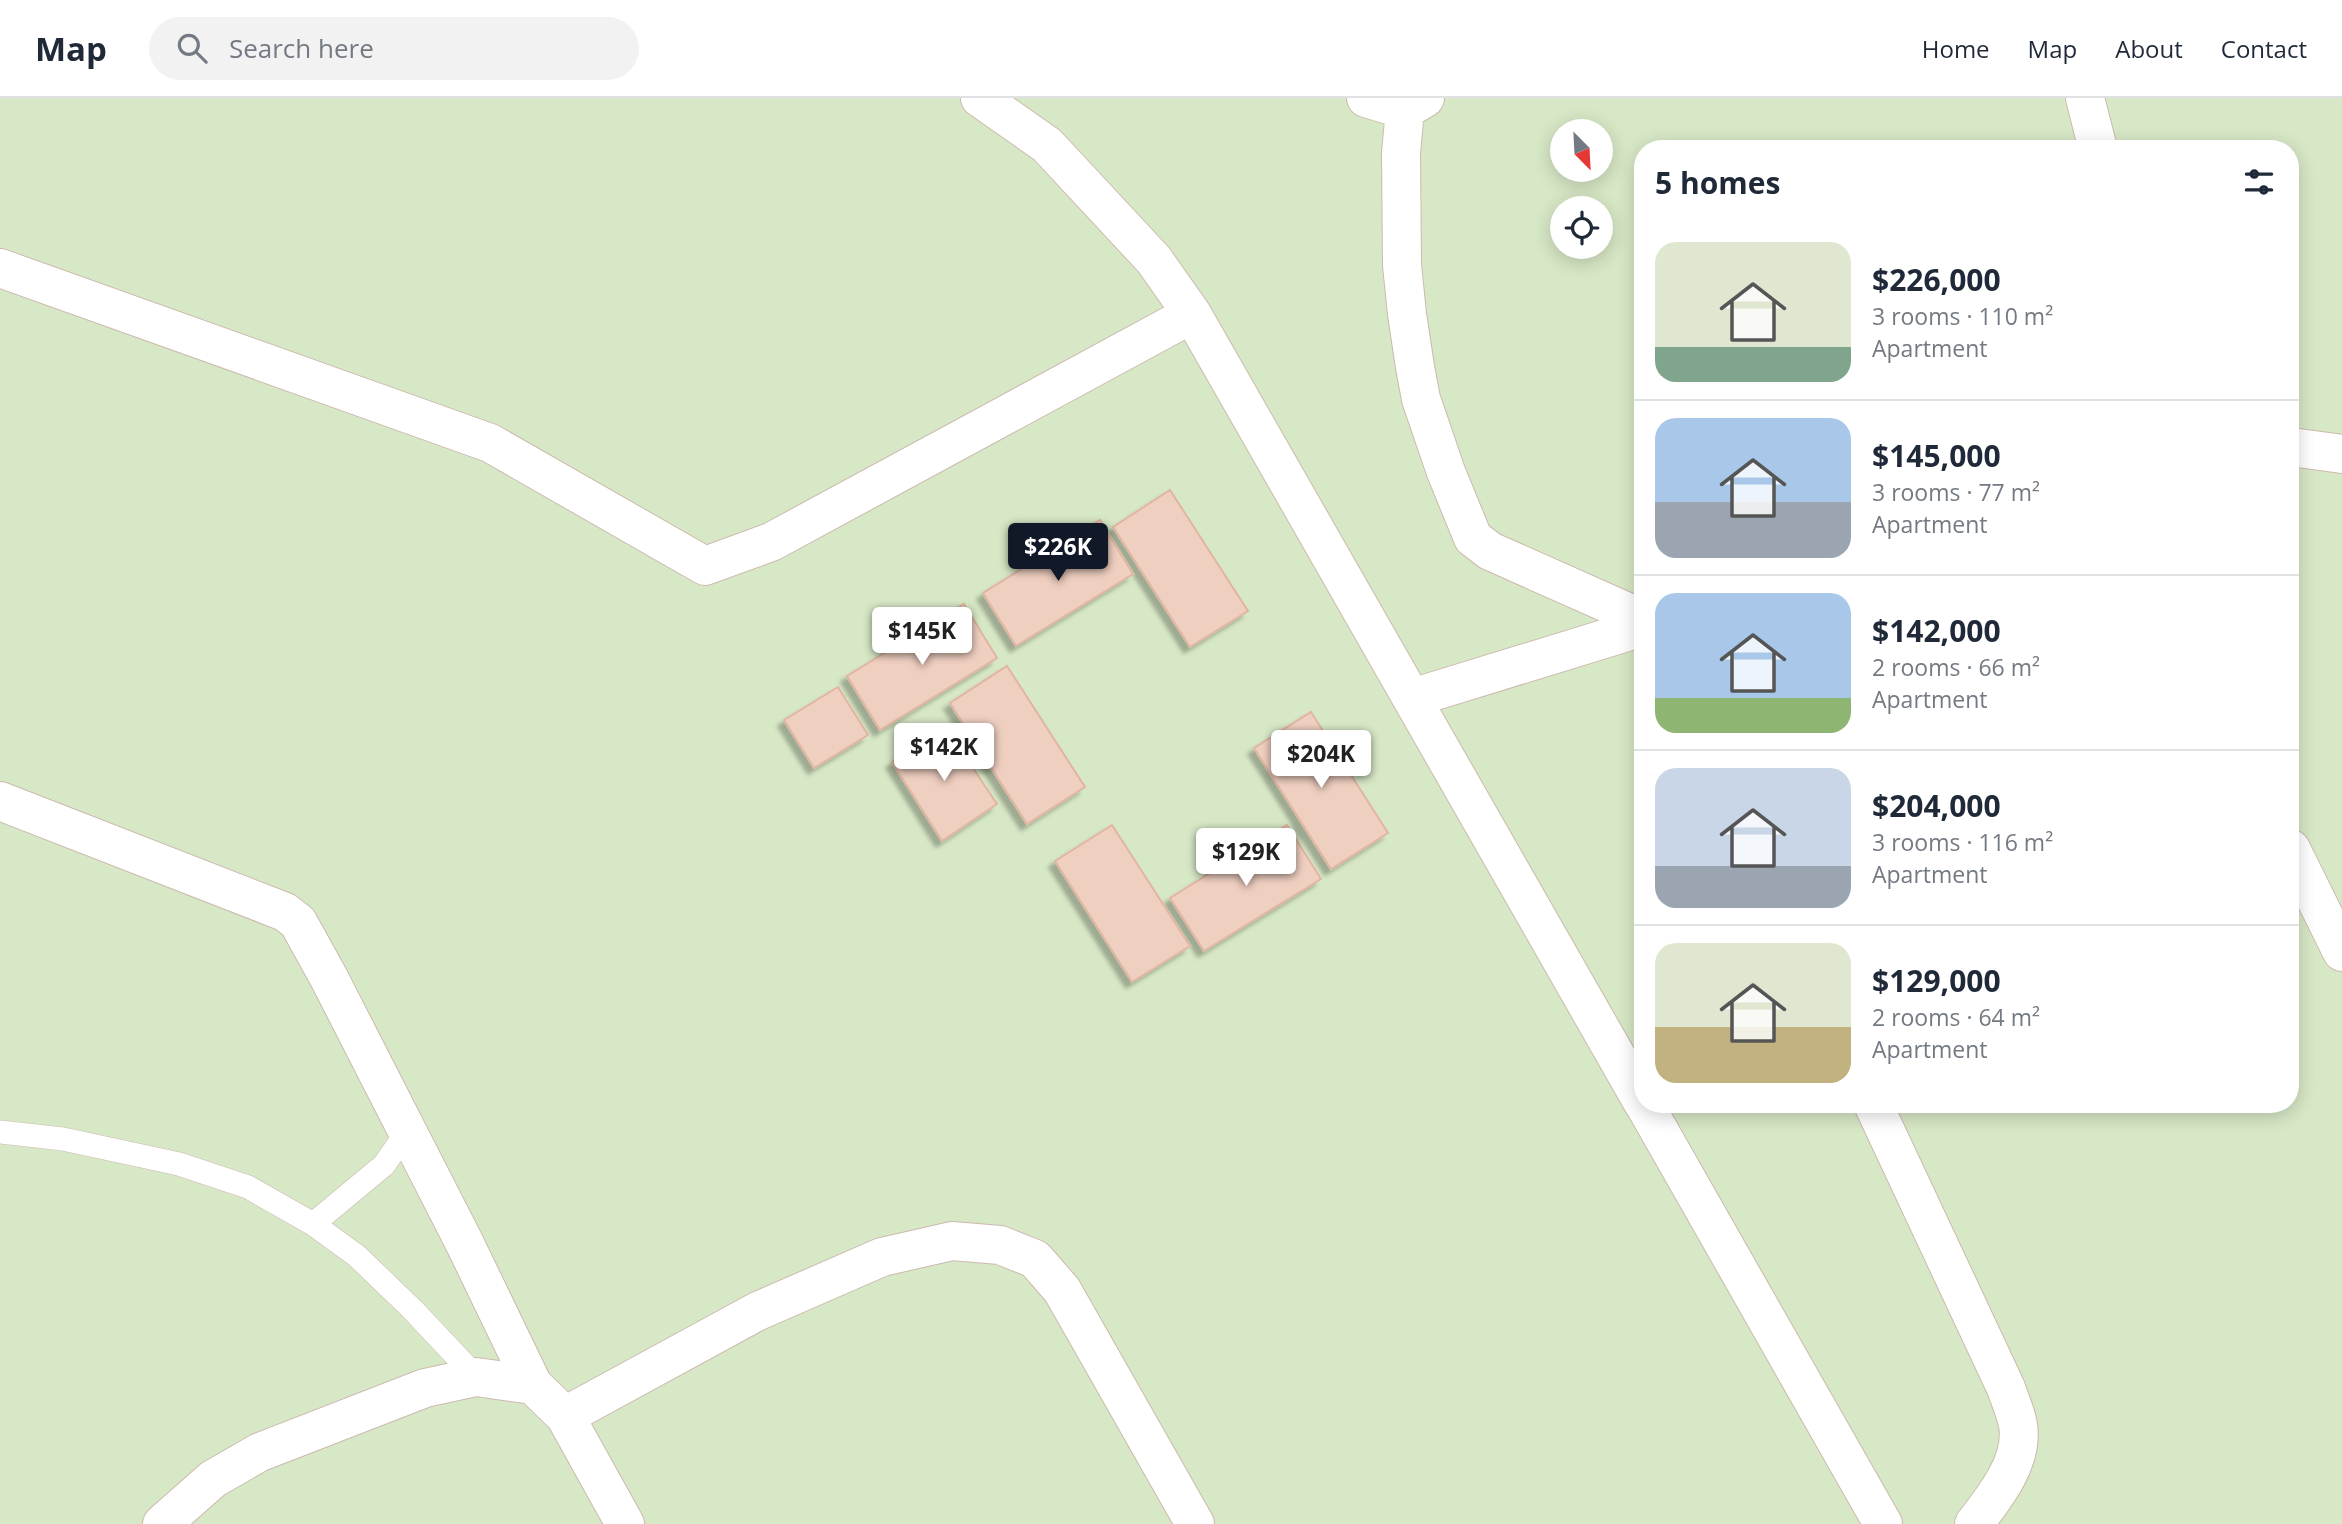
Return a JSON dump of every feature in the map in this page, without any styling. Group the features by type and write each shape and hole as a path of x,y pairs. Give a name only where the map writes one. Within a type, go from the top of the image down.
{"street":[{"path":"980,98 1047,145 1154,260 1192,314 1634,1086"},
{"path":"2085,98 2096,140"},
{"path":"1388,101 1401,153 1402,265 1407,314 1422,399 1446,472 1473,538 1490,551 1634,615"},
{"path":"0,268 490,443 705,566 771,542 1192,314"},
{"path":"2299,448 2342,454"},
{"path":"1412,698 1634,630"},
{"path":"0,801 285,912 298,922 324,967 465,1244 533,1385 565,1416 625,1524"},
{"path":"2299,865 2342,952"},
{"path":"1650,1113 1883,1524"},
{"path":"1877,1113 2006,1388 2018,1424 2019,1445 2010,1471 1974,1524"},
{"path":"565,1416 758,1311 882,1256 952,1241 1000,1245 1035,1259 1062,1290 1195,1524"},
{"path":"162,1524 213,1479 260,1452 425,1388 476,1377 533,1385"}],"lane":[{"path":"0,1132 64,1139 179,1164 248,1187 313,1224 357,1256 476,1377"},
{"path":"313,1224 384,1165 407,1132"}],"green space":[{"path":"0,98 2342,98 2342,1524 0,1524"}],"building":[{"path":"1170,490 1248,611 1190,647 1113,527"},
{"path":"1100,520 1133,574 1016,646 983,593"},
{"path":"964,604 997,658 880,730 847,676"},
{"path":"1007,666 1085,787 1027,824 950,703"},
{"path":"838,687 868,735 814,768 784,720"},
{"path":"1311,712 1388,833 1331,869 1254,748"},
{"path":"945,726 997,804 942,841 892,762"},
{"path":"1112,825 1190,946 1132,982 1055,861"},
{"path":"1287,825 1321,879 1204,951 1170,898"}]}
